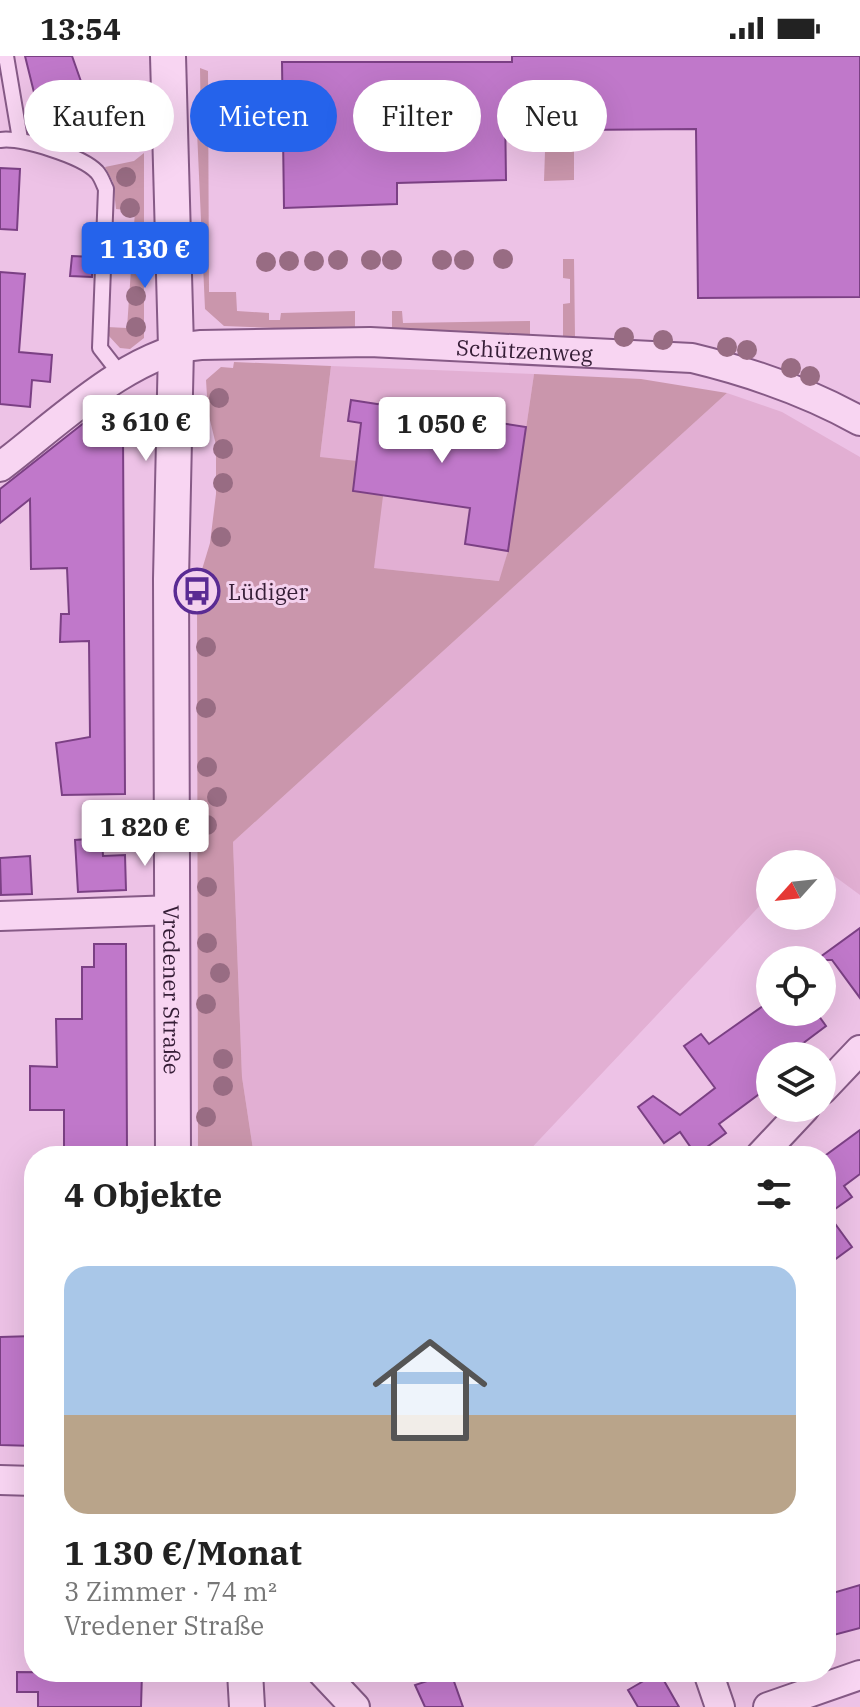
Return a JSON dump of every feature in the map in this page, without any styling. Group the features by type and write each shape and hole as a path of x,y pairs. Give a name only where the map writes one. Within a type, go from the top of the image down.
{"street":[{"name":"Vredener Straße","path":"168,56 176,347 171,579 175,910 173,1146"},
{"name":"Schützenweg","path":"176,347 370,342 692,358 741,370 860,421"},
{"path":"0,467 121,375 176,347"},
{"path":"0,916 175,910"},
{"path":"836,1077 859,1055"},
{"path":"769,1146 792,1122"},
{"path":"0,1480 24,1481"},
{"path":"768,1707 860,1675"},
{"path":"246,1682 247,1707"},
{"path":"331,1682 355,1707"},
{"path":"711,1682 720,1707"}],"lane":[{"path":"6,56 20,139"},
{"path":"0,140 20,139 97,172 106,189 100,348 121,375"}],"shaded area":[{"path":"574,56 574,80 559,80"},
{"path":"200,68 208,71 208,80 200,80"},
{"path":"198,152 208,152 209,292 236,292 237,311 269,313 269,320 280,320 281,313 355,311 355,331 224,326 205,309"},
{"path":"545,152 574,152 574,180 544,181"},
{"path":"144,153 144,338 130,349 120,348 108,335 107,327 127,328 135,211 116,209 113,182 105,167 134,161"},
{"path":"563,259 574,259 575,337 563,337 563,304 570,303 570,279 563,278"},
{"path":"392,311 402,311 403,323 530,321 530,336 392,332"},
{"path":"234,362 331,366 320,457 357,461 353,491 383,496 374,568 499,581 508,551 534,374 641,379 727,393 233,842 242,1077 252,1146 198,1146 197,586 210,543 216,494 216,445 208,412 206,380 221,367 233,368"},
{"path":"331,366 534,374 508,551 500,581 373,568 353,491 320,457"},
{"path":"727,393 782,412 860,457 860,895 836,877 836,850 756,850 756,910 533,1146 252,1146 242,1077 233,842"}],"building":[{"path":"25,56 72,56 80,80 31,80"},
{"path":"512,56 860,56 860,297 698,298 696,129 607,130 607,80 497,80 497,152 506,152 506,180 397,183 397,204 284,208 283,152 337,152 337,80 282,80 282,62 512,62"},
{"path":"0,168 20,169 17,230 0,229"},
{"path":"72,256 93,257 92,277 70,276"},
{"path":"0,272 25,274 19,352 52,355 50,382 32,380 30,407 0,404"},
{"path":"351,400 526,427 508,551 465,544 470,508 353,491 361,423 348,421"},
{"path":"104,407 117,433 123,433 125,794 62,795 56,743 90,737 89,641 60,642 61,614 69,614 67,568 31,569 30,499 0,523 0,489"},
{"path":"102,838 103,856 125,855 126,890 78,892 75,840"},
{"path":"30,856 32,894 1,895 0,858"},
{"path":"860,928 860,998 836,965 835,946"},
{"path":"94,944 126,944 127,1146 64,1146 64,1110 30,1110 30,1066 57,1067 56,1019 82,1019 82,967 94,967"},
{"path":"756,1011 756,1026 826,1026 805,1042 756,1042 756,1096 719,1124 726,1133 708,1146 690,1146 680,1132 664,1143 638,1107 653,1096 680,1115 715,1088 684,1046 701,1034 709,1044"},
{"path":"860,1130 860,1174 844,1186 852,1197 836,1208 836,1148"},
{"path":"836,1225 852,1247 836,1259"},
{"path":"24,1336 24,1446 0,1445 0,1337"},
{"path":"860,1585 860,1628 836,1634 836,1592"},
{"path":"17,1672 24,1672 24,1682 142,1682 141,1707 38,1707 38,1692 17,1692"},
{"path":"454,1682 463,1707 425,1707 415,1685"},
{"path":"642,1682 665,1682 679,1707 638,1707 628,1690"}],"place":[{"name":"Lüdiger","path":"197,591"}]}
